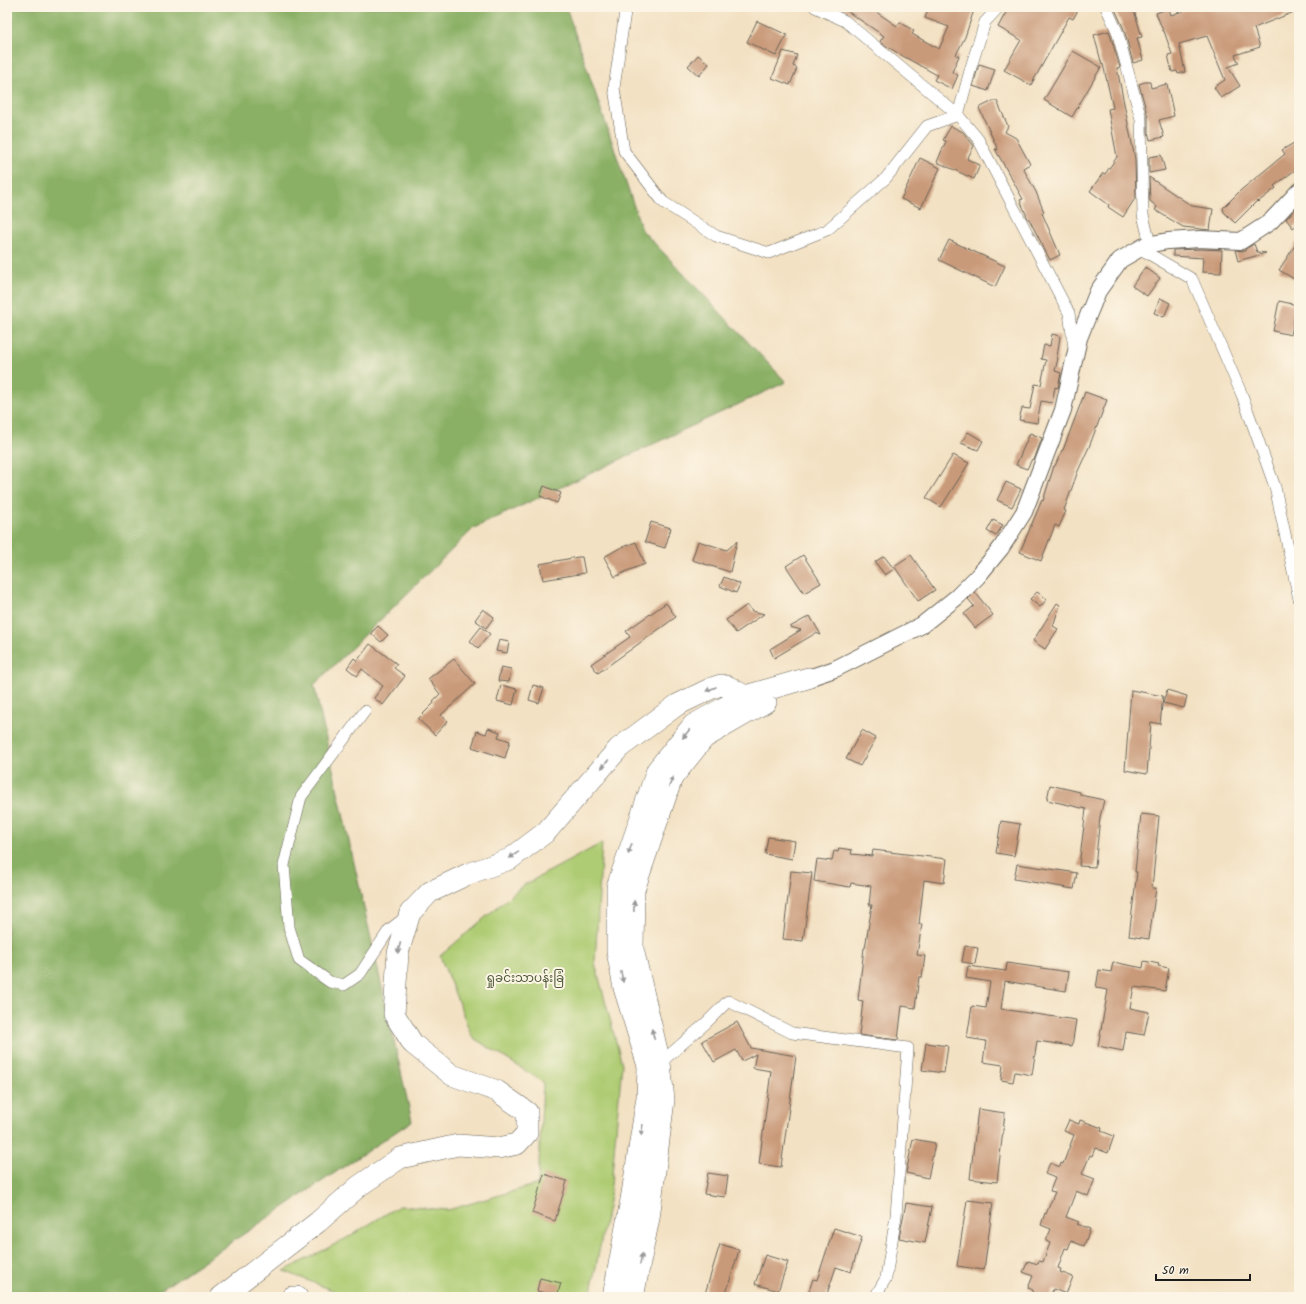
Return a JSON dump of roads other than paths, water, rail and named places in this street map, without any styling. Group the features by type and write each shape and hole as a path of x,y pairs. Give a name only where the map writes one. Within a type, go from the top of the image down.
{"highway":[{"path":"613,1297 631,1200 656,1099 648,1066 624,988 616,951 617,888 657,770 693,725 808,678"},
{"path":"221,1297 318,1222 359,1186 400,1158 458,1145 499,1148 517,1144 527,1133 527,1112 497,1090 452,1076 413,1044 394,1014 398,953 410,913 430,892 468,874 510,859 546,832 619,748 677,705 721,685 729,686 749,702"},
{"path":"633,1297 649,1218 656,1099 660,1063 634,949 634,890 672,778 704,738 749,702"},
{"path":"292,1297 297,1297"}],"main road":[{"path":"808,678 835,669 922,624 957,597 978,576 1001,548 1024,512 1063,410 1079,338 1098,291 1120,260 1145,246 1168,241 1200,239 1241,241 1270,222 1299,191"}],"street":[{"path":"627,7 624,12 614,88 624,151 663,202 716,236 769,253 827,230 886,178 927,126 958,115"},
{"path":"815,7 845,21 958,115 978,139 1069,313 1075,353"},
{"path":"958,115 985,22 998,7"},
{"path":"1106,7 1117,31 1141,120 1145,246 1192,279 1242,395 1275,487 1299,599"},
{"path":"365,711 301,797 284,865 289,927 299,960 330,982 344,985 360,974 389,930 410,913"},
{"path":"660,1063 706,1023 728,1001 792,1033 908,1048 896,1216 886,1278 876,1297"}],"park label":[{"name":"ရှုခင်းသာပန်းခြံ","path":"525,978"}]}
